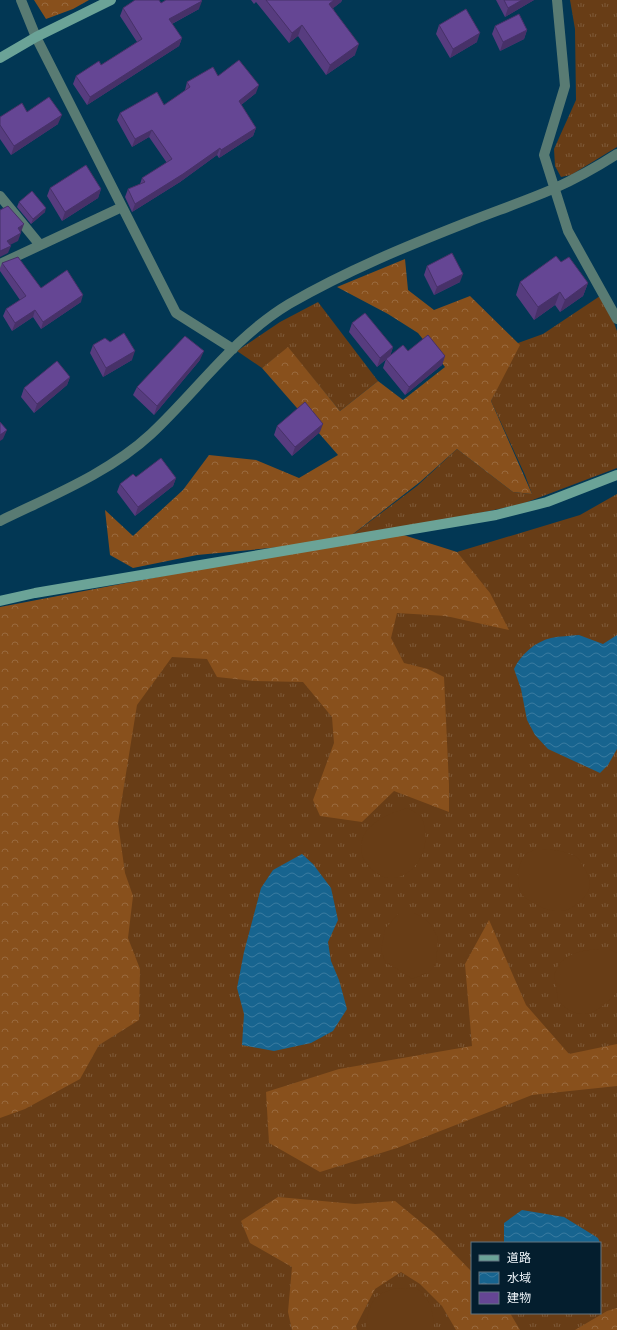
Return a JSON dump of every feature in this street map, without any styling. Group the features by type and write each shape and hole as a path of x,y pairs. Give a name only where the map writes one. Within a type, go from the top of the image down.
{"street":[{"path":"21,0 36,37 176,313 233,349"},
{"path":"0,58 36,37 111,0"},
{"path":"557,0 565,86 544,155 568,231 617,319"},
{"path":"0,521 85,479 121,458 151,434 233,349 253,331 288,305 334,280 412,245 554,189 617,154"},
{"path":"0,196 40,245"},
{"path":"0,264 122,207"},
{"path":"0,601 35,593 496,515 547,502 617,475"}],"green space":[{"path":"34,0 89,0 73,9 46,19"},
{"path":"570,0 617,0 617,147 571,175 561,177 555,166 554,149 576,100 575,29"},
{"path":"405,259 408,290 434,310 470,296 520,345 491,401 532,494 513,492 457,449 420,482 344,541 197,555 133,568 110,555 105,510 133,536 183,490 209,455 256,460 299,478 338,455 262,368 288,347 340,411 378,381 403,400 445,367 418,333 388,314 337,287"},
{"path":"603,294 617,331 617,468 522,504 344,541 417,486 457,449 513,492 532,494 525,475 491,401 518,343 543,334"},
{"path":"318,302 378,381 340,411 288,348 262,368 237,351 280,322"},
{"path":"617,494 617,1330 0,1330 0,925 172,636 283,610 495,609 457,552 580,515"},
{"path":"394,532 457,552 490,593 509,630 446,616 397,613 391,638 404,663 428,669 444,677 449,812 394,791 362,822 320,816 313,800 334,743 332,717 303,682 254,681 217,677 207,659 172,657 137,705 118,823 125,873 133,896 128,938 140,969 139,1020 99,1045 80,1079 25,1109 0,1118 0,607"},
{"path":"408,808 417,813 423,822 425,831 425,845 421,857 414,867 406,874 395,878 385,877 374,872 363,858 361,848 364,835 372,825 383,817"},
{"path":"536,849 566,852 576,857 581,863 589,878 590,888 582,900 572,908 560,911 549,910 537,905 524,897 521,893 518,882 520,864 525,855"},
{"path":"399,913 414,913 424,918 431,925 438,938 436,965 428,973 412,979 386,963 381,951 385,929"},
{"path":"489,920 526,1005 569,1054 617,1044 617,1086 532,1095 397,1148 320,1172 269,1143 266,1092 339,1069 472,1046 465,964"},
{"path":"609,949 617,953 617,992 602,1007 589,1013 576,1013 566,1008 558,1000 554,975 559,964 568,956 583,951"},
{"path":"278,1197 355,1204 395,1201 434,1233 471,1271 471,1314 511,1314 520,1330 456,1330 442,1306 420,1284 401,1272 375,1289 356,1326 357,1330 292,1330 288,1312 292,1267 250,1243 241,1221"},
{"path":"413,1288 421,1291 425,1295 432,1313 434,1325 433,1330 366,1330 372,1302 380,1294 393,1289"},
{"path":"617,1308 617,1330 575,1330 607,1311"}],"water":[{"path":"579,635 603,644 617,635 617,749 608,765 600,773 548,749 535,735 527,720 521,689 514,669 520,658 539,642 554,637"},
{"path":"302,854 313,864 331,888 338,920 328,942 331,961 339,980 347,1009 333,1031 311,1043 274,1051 242,1045 244,1014 237,988 244,952 261,888 273,870"},
{"path":"522,1210 564,1217 598,1238 600,1242 504,1242 504,1223"}],"building":[{"path":"135,0 159,0 161,3 166,0 202,1 169,19 182,38 90,97 76,76 99,61 101,65 142,39 123,8"},
{"path":"266,0 334,0 329,4 359,44 330,65 302,25 292,33"},
{"path":"504,0 522,0 508,8"},
{"path":"466,9 480,33 453,49 439,25"},
{"path":"519,14 527,30 503,42 495,26"},
{"path":"239,60 259,85 239,101 256,128 221,150 220,148 183,174 135,204 128,189 145,182 142,178 172,159 152,130 135,139 120,113 157,92 164,105 190,87 187,82 213,67 218,76"},
{"path":"49,97 62,115 14,146 0,125 0,117 22,103 27,112"},
{"path":"86,165 101,189 65,212 50,188"},
{"path":"32,191 46,208 33,219 19,202"},
{"path":"8,206 24,224 18,228 21,233 7,241 11,246 0,251 0,210"},
{"path":"452,253 463,274 437,287 427,266"},
{"path":"556,256 561,262 569,257 588,283 565,300 560,292 538,307 520,282"},
{"path":"18,257 41,288 67,270 83,295 43,322 35,310 15,323 6,309 26,296 2,263"},
{"path":"365,313 393,347 380,358 352,323"},
{"path":"124,333 135,351 106,368 93,345 105,338 110,342"},
{"path":"428,335 445,356 409,387 386,359 403,345 408,351"},
{"path":"185,336 204,351 157,406 137,387"},
{"path":"57,361 70,377 37,404 24,388"},
{"path":"305,402 323,424 295,447 277,426"},
{"path":"0,422 7,430 0,435"},
{"path":"161,458 176,478 138,507 120,484 133,474 136,477"}]}
